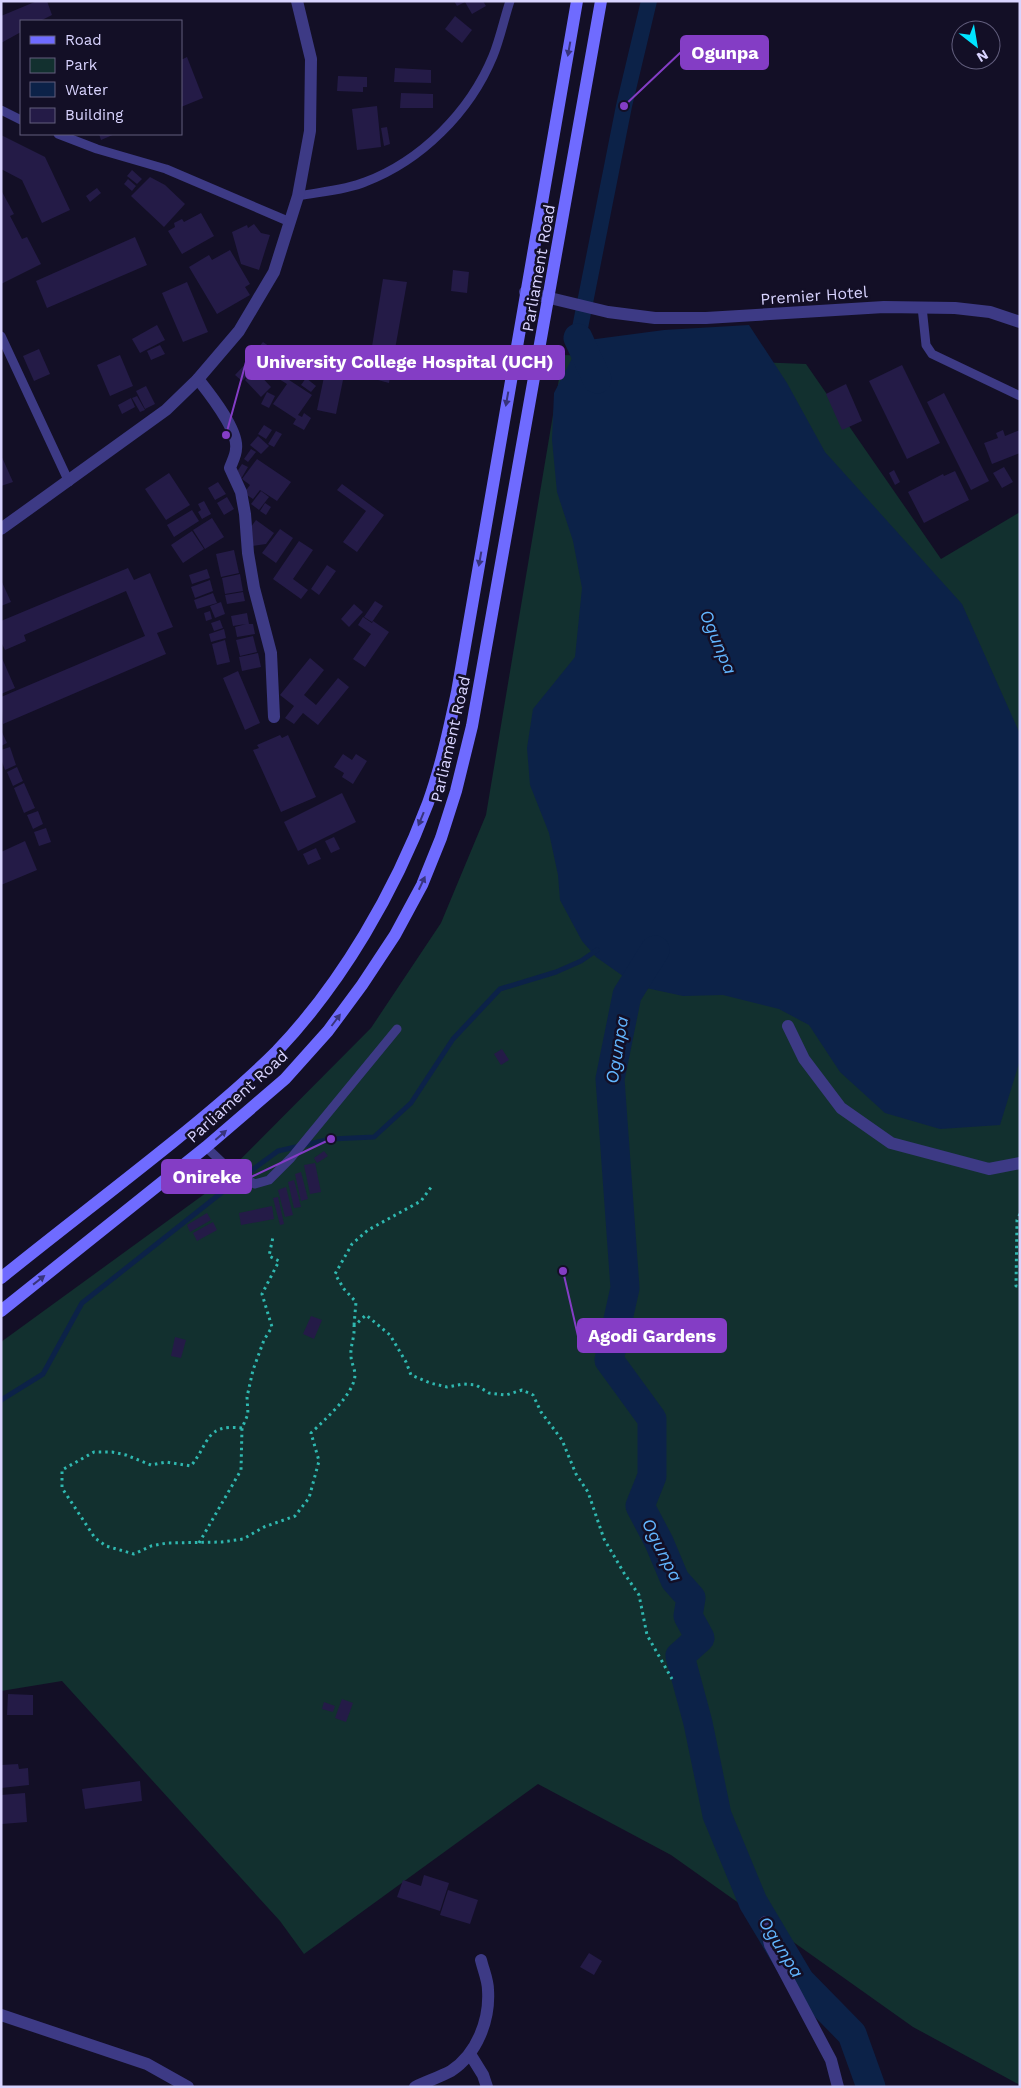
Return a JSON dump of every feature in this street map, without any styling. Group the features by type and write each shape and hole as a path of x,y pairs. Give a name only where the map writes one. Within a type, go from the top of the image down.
{"main road":[{"name":"Parliament Road","path":"1,1278 233,1093 278,1050 351,956 406,857 428,802 446,740 457,692 577,1"},
{"name":"Parliament Road","path":"1,1310 206,1147 285,1079 333,1023 362,985 395,935 422,885 441,838 456,791 472,726 601,1"}],"street":[{"path":"1,529 69,482 166,410 198,379 239,331 274,272 298,196 310,131 311,59 297,1"},
{"name":"Premier Hotel","path":"525,292 549,297 575,306 655,318 706,318 884,306 955,308 990,312 1020,322"},
{"path":"198,379 219,407 230,427 237,447 230,468 241,492 254,588 271,653 274,717"},
{"path":"788,1026 804,1059 841,1108 892,1143 989,1169 1020,1163"},
{"path":"765,1922 770,1945 830,2060 838,2087"},
{"path":"416,2087 451,2070 470,2054 484,2026 488,1990 481,1960"},
{"path":"1,2014 147,2064 188,2087"},
{"path":"470,2054 487,2087"}],"lane":[{"path":"298,196 364,183 401,165 432,141 458,113 478,86 493,56 510,1"},
{"path":"1,110 20,120"},
{"path":"61,135 97,149 166,169 290,222"},
{"path":"922,307 926,345 932,354 1020,396"},
{"path":"1,336 69,482"},
{"path":"206,1147 230,1169 255,1184 268,1180 291,1158 397,1029"}],"path":[{"path":"242,1428 228,1426 213,1431 191,1466 166,1462 151,1465 126,1455 112,1452 94,1452 80,1458 62,1470 62,1488 95,1538 106,1546 134,1554 151,1546 167,1543 199,1544 243,1538 264,1527 295,1516 309,1498 319,1461 311,1433 340,1404 355,1375 350,1357 355,1337 356,1302 344,1289 335,1274 352,1244 368,1230 421,1201 432,1186"},
{"path":"1020,1214 1017,1220 1016,1286 1020,1286"},
{"path":"199,1544 226,1500 241,1470 242,1428 248,1414 247,1397 253,1370 264,1340 272,1327 262,1294 279,1261 269,1256 273,1237"},
{"path":"354,1326 366,1315 390,1334 411,1375 430,1383 447,1387 463,1384 476,1386 489,1393 506,1395 522,1390 533,1395 541,1412 562,1440 576,1474 588,1492 604,1539 639,1595 647,1635 672,1679"}],"green space":[{"path":"563,355 806,364 941,559 1020,512 1020,2085 913,2027 671,1855 538,1784 304,1954 280,1921 62,1681 1,1691 1,1342 210,1190 371,1028 441,923 486,815"}],"water":[{"path":"749,325 787,383 825,452 962,604 1020,734 1020,1060 1000,1125 940,1129 885,1113 840,1072 809,1025 779,1009 723,995 683,996 637,986 596,957 582,941 560,900 558,875 549,833 530,785 527,748 533,709 575,657 582,588 573,541 557,492 552,440 554,393 581,341 664,330"}],"building":[{"path":"37,1 47,1 52,15 42,20 20,20 20,33 1,43 1,16"},
{"path":"454,1 483,1 486,6 472,14 465,2 457,6"},
{"path":"455,16 472,30 462,43 445,29"},
{"path":"187,57 203,98 182,107 182,60"},
{"path":"395,68 431,70 431,83 394,82"},
{"path":"338,76 367,77 367,87 363,87 363,92 337,91"},
{"path":"401,93 433,94 433,108 400,108"},
{"path":"377,106 381,147 357,150 352,109"},
{"path":"387,127 390,144 384,146 381,128"},
{"path":"1,135 45,157 70,210 42,223 22,180 1,169"},
{"path":"99,135 113,135 101,140"},
{"path":"132,170 142,179 137,184 127,176"},
{"path":"150,177 165,185 185,204 164,227 131,196"},
{"path":"128,179 136,186 132,191 124,184"},
{"path":"97,188 101,193 90,202 86,196"},
{"path":"1,190 14,214 10,216 22,239 27,237 41,264 1,284"},
{"path":"201,213 214,236 182,254 168,231 175,227 174,223 182,219 184,222"},
{"path":"254,224 261,233 270,235 259,270 241,264 232,232 247,225 248,228"},
{"path":"135,237 147,265 47,308 36,281"},
{"path":"230,250 250,284 245,287 250,295 217,314 189,267 209,255 212,260"},
{"path":"453,270 469,272 467,293 451,291"},
{"path":"383,279 407,282 389,383 367,377"},
{"path":"187,282 208,332 183,342 162,293"},
{"path":"157,325 165,340 140,353 132,339"},
{"path":"263,342 273,349 267,356 257,349"},
{"path":"160,345 165,354 151,360 147,351"},
{"path":"39,349 50,374 34,381 23,356"},
{"path":"120,355 133,386 110,396 97,365"},
{"path":"251,358 258,365 242,381 235,375"},
{"path":"902,365 940,443 907,459 869,381"},
{"path":"288,366 296,371 289,380 312,395 298,415 302,417 304,413 311,418 304,430 293,424 296,419 273,404 287,384 279,379"},
{"path":"255,370 271,387 261,397 245,380"},
{"path":"324,377 343,380 336,414 317,410"},
{"path":"306,378 316,386 311,392 301,385"},
{"path":"846,384 862,421 842,430 826,394"},
{"path":"146,386 155,404 145,409 136,391"},
{"path":"267,392 275,396 269,408 261,404"},
{"path":"944,393 989,481 971,490 927,402"},
{"path":"137,396 145,410 140,412 132,398"},
{"path":"131,398 135,407 122,414 118,405"},
{"path":"264,425 272,430 266,439 258,434"},
{"path":"1003,430 1005,436 1020,430 1020,453 992,464 984,443 998,438 996,433"},
{"path":"276,431 282,434 274,447 268,444"},
{"path":"258,436 269,446 261,454 250,445"},
{"path":"251,449 256,452 248,462 244,459"},
{"path":"1,455 13,482 1,486"},
{"path":"257,459 291,482 277,501 260,490 253,499 244,493 250,485 242,479"},
{"path":"242,464 248,467 241,479 235,475"},
{"path":"1004,467 1013,482 1002,488 993,473"},
{"path":"894,470 900,482 895,485 889,473"},
{"path":"955,471 969,500 924,523 908,492 943,474 944,476"},
{"path":"169,473 190,505 166,520 145,489"},
{"path":"218,482 226,494 215,500 208,488"},
{"path":"342,484 384,515 357,552 343,542 366,511 337,490"},
{"path":"261,491 269,497 259,510 251,504"},
{"path":"227,497 234,509 224,515 217,503"},
{"path":"204,501 211,514 202,519 198,512 201,510 198,504"},
{"path":"265,503 271,507 266,515 260,511"},
{"path":"192,510 199,521 174,537 167,525"},
{"path":"212,518 224,537 205,549 193,530"},
{"path":"256,520 274,533 266,544 252,546 248,531"},
{"path":"280,529 293,538 276,563 262,553"},
{"path":"192,531 204,549 183,563 171,545"},
{"path":"299,541 313,550 293,579 308,590 301,599 273,579"},
{"path":"234,550 239,573 221,577 216,554"},
{"path":"327,565 336,571 319,595 311,589"},
{"path":"128,568 134,580 150,573 173,627 157,633 166,654 3,724 1,697 145,636 126,591 24,635 26,641 5,650 1,642 1,621"},
{"path":"207,569 210,578 192,584 189,575"},
{"path":"240,574 243,591 225,594 222,578"},
{"path":"1,580 11,602 1,606"},
{"path":"210,580 213,591 195,598 191,587"},
{"path":"243,592 245,601 227,604 225,595"},
{"path":"213,593 217,603 197,609 194,600"},
{"path":"375,601 383,606 372,622 364,617"},
{"path":"221,602 225,614 215,618 210,606"},
{"path":"354,604 363,612 349,627 341,619"},
{"path":"210,611 212,619 206,621 204,613"},
{"path":"247,613 249,624 253,624 255,634 237,637 235,627 246,624 233,626 231,616"},
{"path":"363,617 372,623 373,621 389,632 365,667 353,659 371,634 358,625"},
{"path":"220,620 223,628 214,631 211,623"},
{"path":"224,629 226,638 211,642 209,634"},
{"path":"253,636 257,652 240,656 236,640"},
{"path":"225,640 230,662 217,665 212,644"},
{"path":"258,653 261,667 242,671 239,657"},
{"path":"1,656 15,688 1,694"},
{"path":"310,658 324,670 304,695 316,705 338,678 349,687 318,725 303,713 294,724 285,718 294,706 280,695"},
{"path":"238,671 260,723 245,730 223,678"},
{"path":"1,730 7,743 1,746"},
{"path":"280,735 282,738 288,735 316,797 281,812 253,750 259,748 257,745"},
{"path":"10,747 16,765 5,770 1,759 1,750"},
{"path":"343,754 352,760 356,754 367,761 353,784 342,777 344,773 334,767"},
{"path":"17,767 23,781 13,786 7,772"},
{"path":"24,783 35,808 24,813 14,788"},
{"path":"342,793 356,822 298,851 284,822"},
{"path":"38,811 43,824 33,829 27,815"},
{"path":"46,828 51,842 39,846 34,832"},
{"path":"334,837 340,849 331,853 325,841"},
{"path":"25,841 37,870 1,885 1,852"},
{"path":"316,848 321,859 308,865 303,854"},
{"path":"502,1049 509,1060 501,1065 494,1054"},
{"path":"324,1151 328,1156 317,1163 314,1158"},
{"path":"315,1163 321,1192 310,1194 304,1165"},
{"path":"301,1172 308,1199 301,1201 295,1174"},
{"path":"294,1180 301,1207 294,1208 288,1182"},
{"path":"286,1187 293,1215 285,1217 278,1190"},
{"path":"278,1197 284,1224 280,1225 273,1198"},
{"path":"272,1206 274,1219 241,1225 239,1213"},
{"path":"207,1213 211,1220 190,1232 187,1225"},
{"path":"213,1222 217,1230 197,1241 193,1233"},
{"path":"311,1316 322,1320 314,1339 303,1334"},
{"path":"175,1337 186,1340 181,1358 171,1356"},
{"path":"8,1694 33,1695 33,1715 7,1715"},
{"path":"342,1699 353,1703 346,1722 335,1718"},
{"path":"324,1702 335,1706 333,1712 322,1709"},
{"path":"18,1764 19,1769 28,1768 29,1785 1,1788 1,1765"},
{"path":"140,1781 142,1801 85,1809 82,1789"},
{"path":"25,1793 27,1822 2,1824 1,1795"},
{"path":"424,1875 449,1883 440,1911 397,1897 403,1880 421,1886"},
{"path":"448,1890 478,1900 470,1924 440,1915"},
{"path":"589,1953 602,1961 594,1975 580,1967"}],"waterway":[{"name":"Ogunpa","path":"578,338 624,106 649,1"},
{"name":"Ogunpa","path":"578,338 597,379"},
{"path":"1,1400 43,1374 82,1303 230,1186 278,1151 331,1139 374,1137 411,1103 453,1039 500,989 556,972 581,961 597,950"},
{"name":"Ogunpa","path":"655,950 627,995 610,1079 625,1288 609,1360 652,1419 652,1476 640,1506 659,1542 675,1580 691,1598 688,1616 700,1638 680,1656 698,1723 717,1815 753,1902 800,1981 852,2034 871,2087"}],"place":[{"name":"Ogunpa","path":"624,106"},
{"name":"University College Hospital (UCH)","path":"226,435"},
{"name":"Onireke","path":"331,1139"},
{"name":"Agodi Gardens","path":"563,1271"}]}
